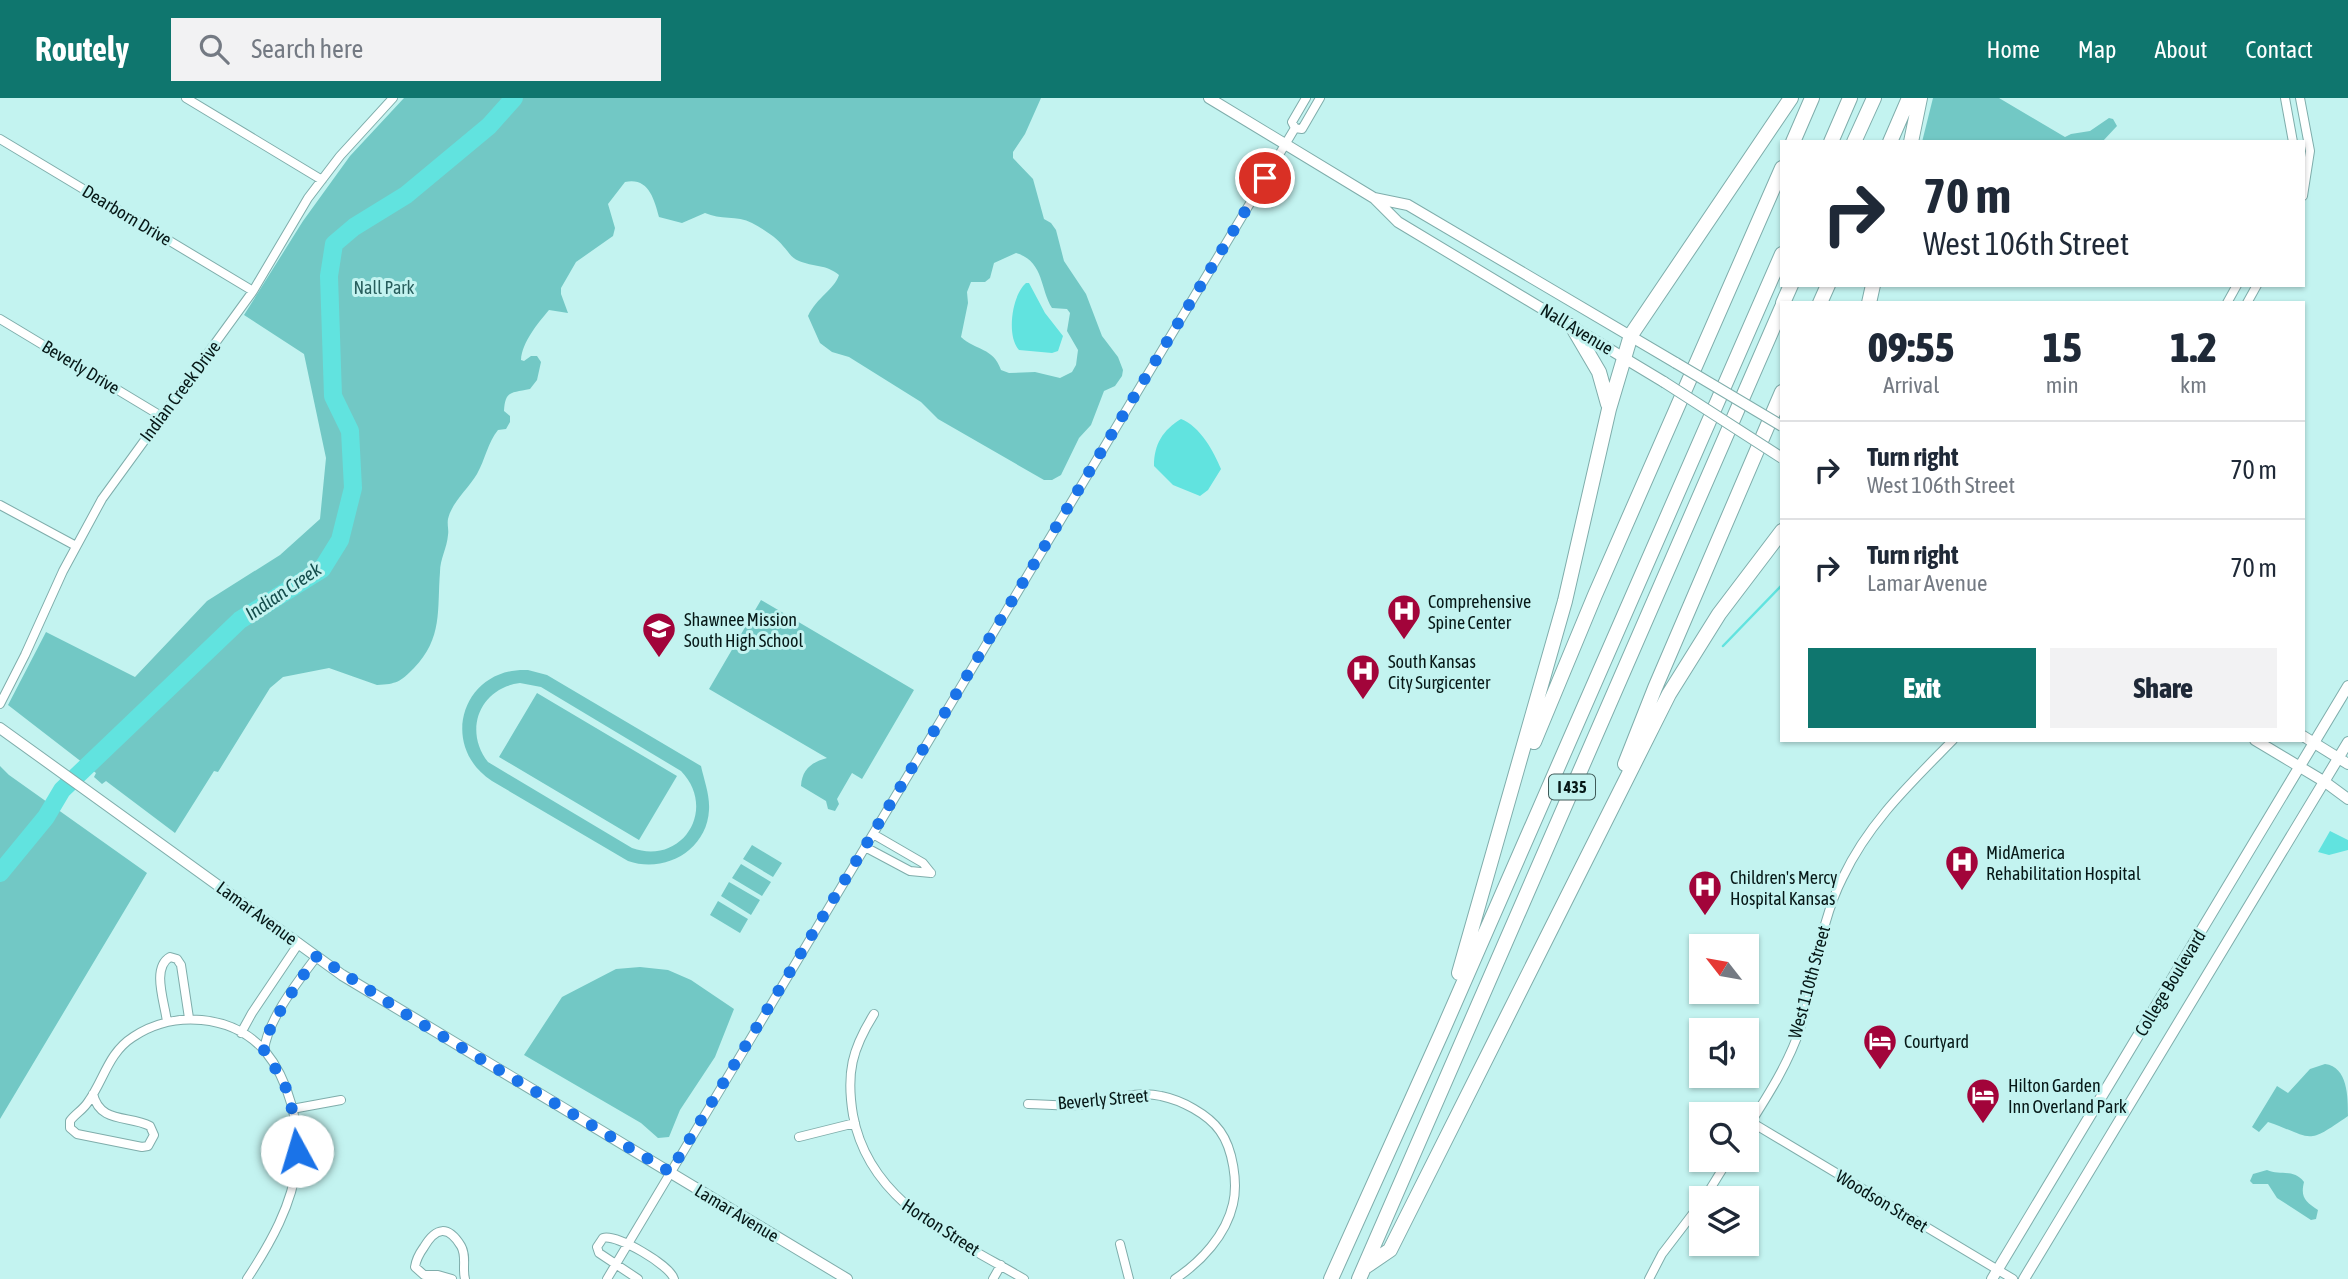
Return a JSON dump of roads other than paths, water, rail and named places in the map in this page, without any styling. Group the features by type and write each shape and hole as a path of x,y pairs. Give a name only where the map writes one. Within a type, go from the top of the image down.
{"highway":[{"path":"1442,1032 1565,601 1609,409 1630,335 1791,98"},
{"path":"1794,140 1812,98"},
{"path":"1832,140 1850,98"},
{"path":"1855,140 1874,98"},
{"path":"1891,140 1909,98"},
{"path":"1910,140 1920,98"},
{"path":"1508,806 1595,595 1780,173"},
{"name":"I 435","path":"1331,1279 1442,1032 1780,259"},
{"name":"I 435","path":"1361,1273 1780,310"},
{"path":"1572,326 1599,372 1609,409"},
{"path":"1596,837 1654,688 1780,397"},
{"path":"1361,1273 1390,1250 1596,837 1687,664 1719,614 1780,534"}],"main road":[{"name":"Nall Avenue","path":"1209,98 1374,198 1398,222 1624,357 1780,457"},
{"name":"Nall Avenue","path":"1374,198 1408,205 1780,425"},
{"name":"College Boulevard","path":"1995,1274 2348,686"},
{"name":"Lamar Avenue","path":"0,728 317,956 412,1018 670,1172 839,1277"},
{"path":"2305,737 2343,762"},
{"path":"2258,742 2348,799"},
{"name":"College Boulevard","path":"2024,1279 2325,782 2343,762 2348,743"}],"street":[{"path":"186,98 322,180"},
{"name":"Indian Creek Drive","path":"0,704 76,546 107,491 253,291 287,231 322,180 340,156 393,98"},
{"path":"1295,128 1292,122 1306,98"},
{"path":"1295,128 1302,128 1320,98"},
{"path":"2285,98 2292,140"},
{"path":"2300,98 2310,151 2305,183"},
{"path":"607,1279 1295,128"},
{"name":"Dearborn Drive","path":"0,139 253,291"},
{"name":"Beverly Drive","path":"0,319 162,416"},
{"path":"0,505 76,546"},
{"name":"West 110th Street","path":"1759,1109 1796,1040 1825,922 1846,869 1879,818 1951,742"},
{"path":"865,847 910,871 930,873 923,863 873,834"},
{"path":"241,1034 299,943"},
{"path":"264,1051 265,1041 275,1020 298,981 317,956"},
{"path":"167,1022 160,972 164,961 170,957 177,959 181,965 189,1018"},
{"name":"Horton Street","path":"874,1014 855,1048 851,1065 851,1100 855,1123 859,1141 870,1163 897,1198 914,1212 1024,1279"},
{"path":"93,1094 100,1108 110,1116 150,1126 154,1135 151,1143 142,1147 73,1132 70,1121 82,1110 106,1067 122,1046 141,1032 167,1022 189,1018 209,1020 241,1034 264,1051 281,1078 292,1109 297,1151 290,1190 278,1224 247,1279"},
{"name":"Beverly Street","path":"1028,1104 1087,1104 1142,1093 1173,1099 1213,1124 1225,1139 1232,1163 1233,1204 1225,1224 1210,1247 1198,1262 1175,1279"},
{"path":"292,1109 341,1100"},
{"path":"799,1138 855,1123"},
{"name":"Woodson Street","path":"1759,1132 1995,1274 2013,1279"},
{"path":"1649,1279 1662,1254 1689,1218"},
{"path":"452,1279 424,1275 415,1267 416,1258 435,1233 440,1231 450,1233 463,1249 466,1279"},
{"path":"638,1279 599,1253 599,1242 608,1236 628,1244 667,1269 674,1279"},
{"path":"1120,1244 1129,1279"},
{"path":"993,1279 1001,1265"}],"waterway":[{"name":"Indian Creek","path":"0,873 46,817 62,790 240,620 322,569 340,540 353,488 350,431 333,396 329,276 334,244 354,227 406,195 489,126 514,98"},
{"path":"1723,646 1780,587"}],"place":[{"name":"Comprehensive Spine Center","path":"1404,641"},
{"name":"Shawnee Mission South High School","path":"659,659"},
{"name":"South Kansas City Surgicenter","path":"1363,701"},
{"name":"MidAmerica Rehabilitation Hospital","path":"1962,892"},
{"name":"Children's Mercy Hospital Kansas","path":"1705,917"},
{"name":"Courtyard","path":"1880,1071"},
{"name":"Hilton Garden Inn Overland Park","path":"1983,1125"}],"park label":[{"name":"Nall Park","path":"384,287"}]}
